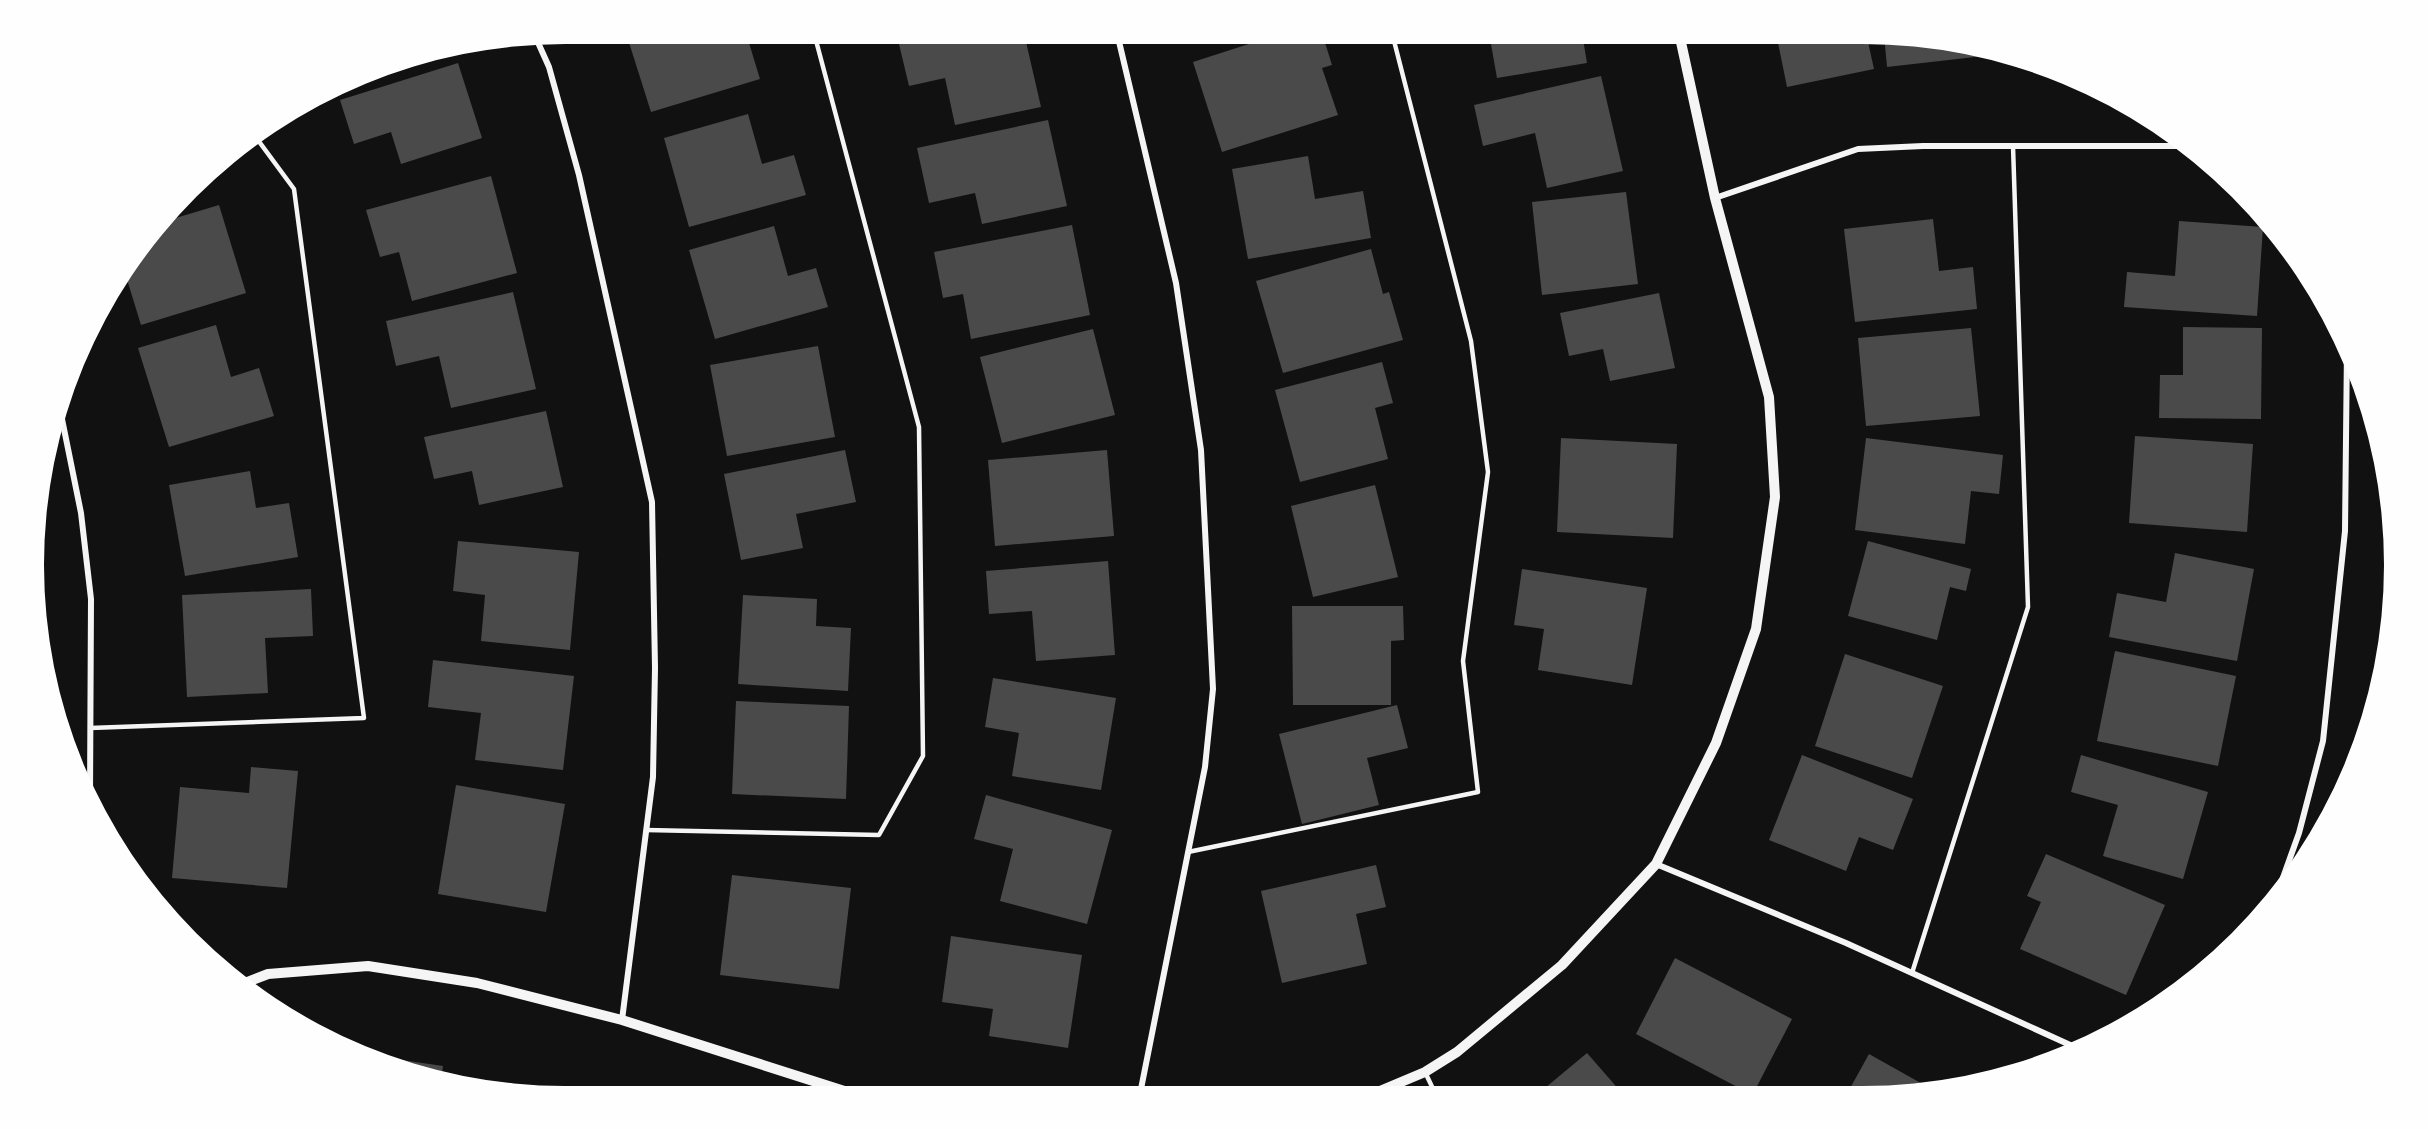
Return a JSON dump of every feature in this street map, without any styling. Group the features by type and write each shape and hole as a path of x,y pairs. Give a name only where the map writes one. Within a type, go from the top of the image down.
{"street":[{"path":"1120,44 1176,283 1201,450 1213,689 1205,767 1142,1086"},
{"path":"1392,1086 1425,1072 1457,1052 1562,965 1656,864 1716,744 1756,629 1775,497 1769,397 1715,198 1681,44"},
{"path":"539,45 549,67 579,175 652,502 655,679 653,777 622,1020"},
{"path":"1715,198 1858,149 2174,146"},
{"path":"2286,870 2299,833 2322,741 2345,531 2347,370"},
{"path":"63,424 81,513 91,598 90,780"},
{"path":"1656,864 1912,973 2069,1043"},
{"path":"251,981 268,974 368,966 477,983 622,1020 829,1086"}],"lane":[{"path":"646,830 879,836 923,756 919,427 817,44"},
{"path":"1188,852 1478,792 1463,661 1488,472 1471,341 1395,44"},
{"path":"90,728 364,718 294,189 259,142"},
{"path":"1912,973 2028,607 2013,146"},
{"path":"1425,1072 1432,1086"}],"building":[{"path":"629,44 749,44 760,79 651,112"},
{"path":"899,44 1027,44 1041,107 955,125 945,78 909,86"},
{"path":"1249,44 1325,44 1332,65 1322,68 1338,115 1222,152 1193,62"},
{"path":"1491,44 1584,44 1587,63 1497,78"},
{"path":"1778,44 1868,44 1874,69 1787,87"},
{"path":"1885,45 1932,48 1978,57 1887,67"},
{"path":"458,63 482,138 401,164 391,132 354,144 340,100"},
{"path":"1601,76 1623,171 1547,188 1535,133 1483,146 1474,105"},
{"path":"748,114 762,164 794,155 806,195 689,227 664,138"},
{"path":"1048,120 1067,206 982,224 975,193 929,203 917,148"},
{"path":"1308,156 1315,199 1363,191 1371,238 1248,259 1232,169"},
{"path":"491,176 517,273 412,301 399,252 380,257 366,210"},
{"path":"1626,192 1638,284 1542,295 1532,202"},
{"path":"219,205 246,293 141,325 127,281 151,247 176,218"},
{"path":"1933,219 1939,271 1973,267 1977,309 1855,322 1844,229"},
{"path":"2179,221 2260,227 2263,230 2257,316 2124,307 2127,272 2175,276"},
{"path":"1072,225 1090,315 971,339 963,294 943,298 934,252"},
{"path":"774,226 788,276 816,268 828,307 715,339 689,250"},
{"path":"1371,249 1383,294 1389,292 1403,340 1283,373 1256,281"},
{"path":"513,292 536,389 451,408 439,356 396,366 386,321"},
{"path":"1659,293 1675,368 1610,381 1603,349 1569,356 1560,313"},
{"path":"216,325 231,377 259,368 274,416 169,447 138,348"},
{"path":"2183,327 2262,328 2261,419 2159,418 2160,375 2183,375"},
{"path":"1971,328 1980,416 1866,426 1858,338"},
{"path":"1093,329 1115,415 1002,443 980,357"},
{"path":"818,346 835,437 727,456 710,365"},
{"path":"1382,362 1393,403 1375,408 1388,459 1300,482 1275,390"},
{"path":"546,411 563,487 479,505 472,471 434,479 424,437"},
{"path":"2135,436 2253,444 2247,532 2129,523"},
{"path":"1561,438 1677,444 1673,538 1557,532"},
{"path":"1866,438 2003,455 1999,494 1971,491 1965,544 1855,530"},
{"path":"845,450 856,502 796,514 803,548 741,560 724,474"},
{"path":"1107,450 1114,536 995,546 988,460"},
{"path":"250,471 256,508 289,503 298,557 185,576 169,485"},
{"path":"1375,485 1398,577 1313,597 1291,506"},
{"path":"458,541 579,552 570,650 481,641 485,595 453,591"},
{"path":"1868,541 1971,569 1966,591 1950,587 1937,640 1848,616"},
{"path":"2175,553 2254,569 2237,661 2109,637 2117,593 2166,602"},
{"path":"1108,561 1115,655 1036,661 1032,611 989,614 986,571"},
{"path":"1522,569 1647,588 1632,685 1538,670 1544,629 1514,625"},
{"path":"311,589 313,636 265,638 268,693 187,697 182,595"},
{"path":"743,595 817,599 816,626 851,628 848,691 738,684"},
{"path":"1292,606 1403,606 1404,640 1391,641 1391,705 1293,705"},
{"path":"2115,651 2236,676 2218,766 2097,741"},
{"path":"1845,654 1943,686 1912,778 1815,746"},
{"path":"433,660 574,676 563,770 475,760 481,713 428,707"},
{"path":"993,678 1116,698 1101,790 1012,776 1019,733 985,727"},
{"path":"736,701 849,706 846,799 732,794"},
{"path":"1397,705 1408,748 1367,758 1379,805 1302,824 1279,734"},
{"path":"1802,755 1913,799 1893,850 1859,837 1846,871 1769,840"},
{"path":"2081,755 2208,792 2183,879 2103,856 2118,805 2071,792"},
{"path":"251,767 298,771 287,888 172,878 180,787 249,793"},
{"path":"456,785 565,804 546,912 438,894"},
{"path":"986,795 1112,830 1087,924 1000,901 1013,849 974,839"},
{"path":"2046,854 2165,905 2126,995 2020,949 2041,902 2027,896"},
{"path":"1376,865 1386,907 1356,914 1367,964 1282,983 1261,891"},
{"path":"732,875 851,888 839,989 720,975"},
{"path":"951,936 1082,955 1068,1048 989,1036 993,1009 942,1002"},
{"path":"1675,958 1792,1019 1757,1086 1736,1086 1636,1034"},
{"path":"1587,1053 1616,1086 1547,1086"},
{"path":"1869,1054 1919,1082 1864,1086 1851,1086"},
{"path":"405,1061 443,1066 442,1071"}]}
